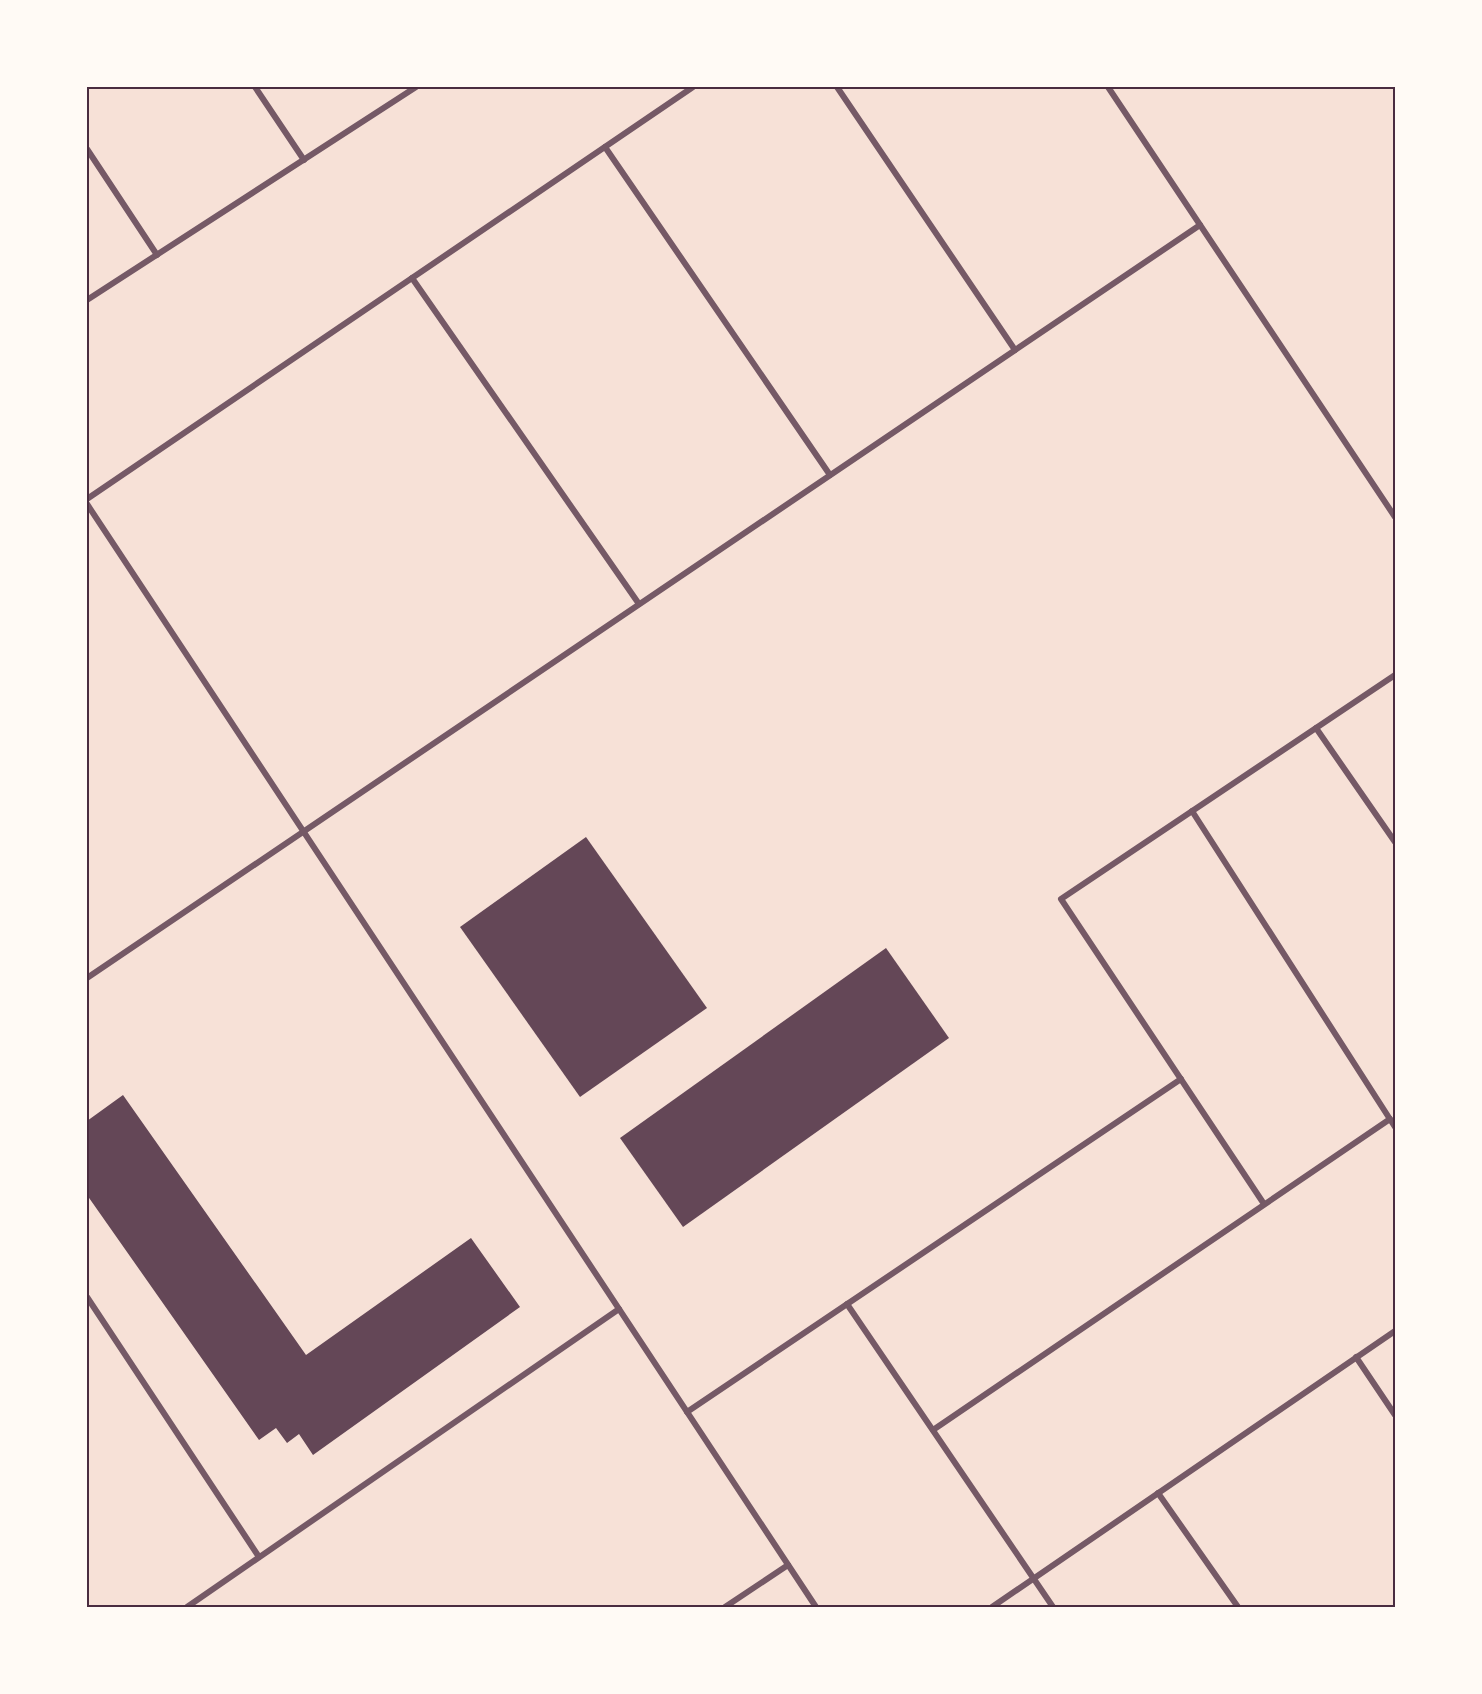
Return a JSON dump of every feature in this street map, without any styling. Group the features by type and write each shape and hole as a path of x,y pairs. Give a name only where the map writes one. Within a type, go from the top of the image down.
{"street":[{"path":"255,87 304,160"},
{"path":"87,300 416,87"},
{"path":"87,498 693,87"},
{"path":"837,87 1015,350"},
{"path":"1108,87 1393,509 1395,517"},
{"path":"605,147 830,475"},
{"path":"87,149 157,255"},
{"path":"87,978 1200,225"},
{"path":"412,278 639,604"},
{"path":"87,504 816,1607"},
{"path":"1264,1204 1061,899 1395,675"},
{"path":"1316,728 1395,842"},
{"path":"1192,811 1395,1127"},
{"path":"687,1412 1181,1079"},
{"path":"933,1430 1390,1119"},
{"path":"87,1297 259,1557"},
{"path":"847,1304 1053,1607"},
{"path":"187,1607 619,1310"},
{"path":"992,1607 1395,1330"},
{"path":"1356,1357 1395,1415"},
{"path":"1158,1493 1238,1607"},
{"path":"725,1607 788,1565"}],"building":[{"path":"586,837 707,1008 580,1097 460,927"},
{"path":"886,948 949,1038 683,1227 620,1138"},
{"path":"123,1095 306,1355 471,1238 520,1307 313,1455 299,1434 287,1443 276,1428 259,1440 87,1195 87,1121"}]}
